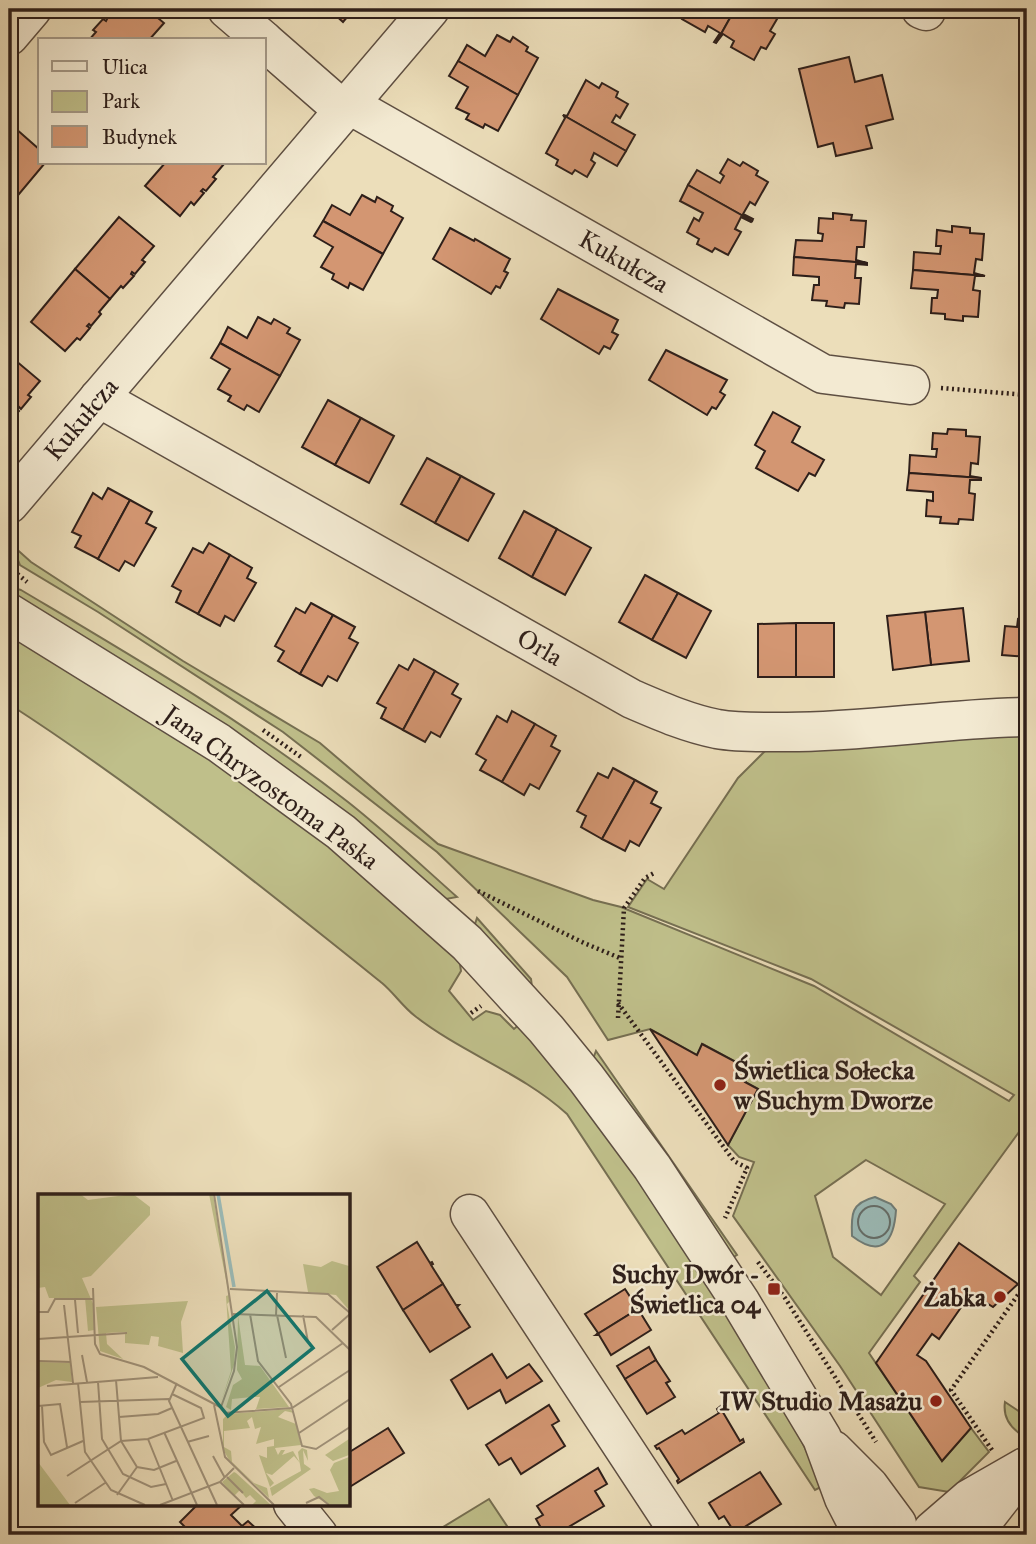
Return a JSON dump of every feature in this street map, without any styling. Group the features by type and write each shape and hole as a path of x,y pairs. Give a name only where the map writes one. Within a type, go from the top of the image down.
{"street":[{"path":"9,36 32,9"},
{"name":"Kukułcza","path":"227,9 261,38"},
{"name":"Kukułcza","path":"9,504 430,9"},
{"name":"Kukułcza","path":"266,43 346,107 823,374 910,385"},
{"name":"Orla","path":"99,398 632,699 686,721 748,733 825,732 976,718 1027,718"},
{"name":"Jana Chryzostoma Paska","path":"9,613 230,751 341,832 467,943 546,1029 652,1167 741,1303 821,1438 844,1498 901,1532"},
{"path":"470,1214 681,1535"},
{"path":"901,1532 969,1499 1026,1465"},
{"path":"972,1535 1026,1465"},
{"path":"295,1506 318,1535"}],"path":[{"path":"910,385 1027,395"},
{"path":"618,1018 624,908 645,878 656,872"},
{"path":"478,891 620,958"},
{"path":"618,1003 734,1161 747,1168 725,1219"},
{"path":"975,1424 951,1390 1027,1282"}],"green space":[{"path":"12,545 31,562 183,661 320,743 438,844 593,900 621,907 814,986 1009,1101 1014,1095 811,979 628,907 647,879 664,889 738,778 767,749 1027,731 1027,1121 914,1276 920,1282 869,1353 942,1461 971,1428 989,1452 949,1492 919,1487 840,1366 733,1216 754,1162 739,1157 728,1145 758,1089 745,1082 750,1070 703,1044 697,1055 650,1029 608,1040 567,977 437,852 283,732 98,612 20,565","holes":["866,1160 945,1204 881,1295 833,1257 815,1196"]},
{"path":"13,588 21,590 146,665 269,744 362,813 457,897 446,899 9,597"},
{"path":"9,630 207,752 312,828 459,958 461,971 449,991 473,1020 486,1011 500,1015 514,1029 521,1023 614,1138 788,1412 823,1486 815,1490 567,1114 531,1087 415,1016 382,983 199,839 105,769 9,704"},
{"path":"477,918 531,979 532,987 474,927"},
{"path":"596,1051 737,1255 730,1259 593,1059"},
{"path":"1005,1402 1023,1414 1027,1408 1027,1430 1019,1433 1012,1427 1007,1419"},
{"path":"489,1499 513,1535 430,1535"}],"water":[{"path":"875,1197 891,1204 896,1210 889,1238 879,1246 871,1246 852,1236 852,1221 857,1206"}],"building":[{"path":"111,9 147,9 164,23 151,38 91,38 96,32 93,30 103,19 106,21 105,16"},
{"path":"319,9 353,10 343,22 332,12 328,16"},
{"path":"687,9 735,9 716,43 714,42 720,33 708,26 705,32 682,19"},
{"path":"735,9 755,9 754,11 761,15 764,11 777,19 770,31 775,34 766,49 761,47 754,60 731,47 734,41 723,34 716,43"},
{"path":"497,35 510,42 513,37 528,47 526,51 538,58 518,95 458,61 467,45 485,56"},
{"path":"849,57 855,82 882,75 893,119 866,126 872,148 836,156 833,143 818,147 799,69"},
{"path":"458,61 518,95 498,131 485,124 483,128 466,119 469,114 456,108 468,87 449,76"},
{"path":"586,80 599,88 602,83 618,92 616,97 628,104 620,118 616,115 612,122 635,135 626,151 563,115 567,116"},
{"path":"563,115 626,151 617,166 594,153 591,160 595,163 587,177 575,170 572,174 556,165 558,160 546,153 565,118"},
{"path":"15,128 38,148 38,164 44,164 9,206 9,135"},
{"path":"728,159 740,166 743,162 758,171 756,175 768,182 755,205 750,202 743,214 753,219 752,221 688,185 697,170 720,183 724,176 720,173"},
{"path":"164,164 224,164 206,191 203,189 201,191 204,193 194,205 191,202 180,216 145,186"},
{"path":"688,185 752,221 741,217 735,229 741,232 728,255 715,248 712,252 697,244 699,239 687,232 694,218 699,221 703,213 680,201"},
{"path":"362,195 375,202 377,197 393,206 391,211 403,218 383,254 323,221 332,205 350,215"},
{"path":"833,213 852,215 851,220 866,221 864,247 857,247 856,260 867,263 794,257 796,240 822,241 823,234 818,233 819,218 833,219"},
{"path":"119,217 154,246 135,274 132,272 134,276 110,299 75,269"},
{"path":"323,221 383,254 363,290 350,283 348,288 332,279 334,274 321,267 333,247 314,236"},
{"path":"952,226 970,228 970,233 984,234 982,260 976,259 974,273 985,276 913,270 914,252 940,254 941,246 936,246 937,230 952,232"},
{"path":"450,228 510,259 504,271 508,273 500,288 496,286 491,294 433,259"},
{"path":"794,257 867,263 856,264 855,278 861,278 859,304 845,303 844,308 826,306 827,301 812,300 814,285 819,285 819,277 793,275"},
{"path":"75,269 110,299 91,326 87,326 90,328 80,340 77,338 65,351 31,322"},
{"path":"913,270 985,276 975,276 973,290 980,291 978,317 963,316 963,321 945,319 945,314 931,313 932,298 937,298 938,290 911,288"},
{"path":"558,289 618,320 612,332 618,335 610,349 604,346 599,354 541,319"},
{"path":"258,317 271,324 274,319 290,328 287,333 300,340 280,376 220,343 228,327 247,338"},
{"path":"220,343 280,376 259,412 247,405 244,410 228,401 231,396 218,389 230,369 211,358"},
{"path":"666,350 727,380 720,392 725,395 716,409 712,407 707,415 649,380"},
{"path":"9,355 40,381 21,409 18,406 16,408 19,411 9,422"},
{"path":"328,400 361,418 335,465 302,447"},
{"path":"773,412 800,427 792,442 824,460 815,476 809,473 798,491 756,468 765,451 755,445"},
{"path":"361,418 394,436 369,483 335,465"},
{"path":"948,429 966,430 966,436 980,437 978,464 971,463 970,476 981,478 909,473 910,455 936,457 937,449 932,449 933,433 947,434"},
{"path":"427,458 461,476 435,523 401,504"},
{"path":"909,473 981,478 970,480 969,493 975,494 973,520 959,519 958,524 940,523 941,517 926,516 927,500 933,501 933,492 907,490"},
{"path":"461,476 494,494 468,541 435,523"},
{"path":"108,488 130,500 98,559 75,547 81,536 72,532 93,493 102,499"},
{"path":"130,500 152,512 146,523 156,528 134,566 125,561 119,571 98,559"},
{"path":"524,511 557,529 532,577 499,558"},
{"path":"557,529 591,548 565,595 532,577"},
{"path":"209,543 230,555 198,614 176,602 181,591 172,586 193,548 203,553"},
{"path":"230,555 252,568 247,578 256,583 234,621 225,616 220,626 198,614"},
{"path":"645,575 678,593 652,640 619,622"},
{"path":"678,593 711,611 686,658 652,640"},
{"path":"311,603 333,615 300,674 278,661 284,651 275,646 296,608 305,613"},
{"path":"963,608 969,661 931,665 925,612"},
{"path":"925,612 931,665 893,670 887,616"},
{"path":"333,615 355,627 349,638 358,643 337,681 328,676 322,686 300,674"},
{"path":"1018,619 1027,621 1027,657 1002,655 1005,626 1017,627"},
{"path":"796,623 834,623 834,677 796,677"},
{"path":"796,623 796,677 758,677 758,624"},
{"path":"414,659 435,671 403,730 381,718 386,708 377,703 399,665 408,670"},
{"path":"435,671 458,684 452,694 461,699 440,737 431,732 425,742 403,730"},
{"path":"512,711 535,724 502,782 480,770 486,760 476,754 497,716 507,722"},
{"path":"535,724 556,736 551,746 560,751 539,789 530,784 524,795 502,782"},
{"path":"613,768 635,780 602,839 581,827 586,816 577,811 598,773 608,778"},
{"path":"635,780 657,792 651,803 661,808 639,846 630,841 625,851 602,839"},
{"name":"Świetlica Sołecka w Suchym Dworze","path":"650,1029 697,1055 702,1044 751,1070 745,1082 758,1089 728,1145"},
{"path":"417,1242 430,1263 432,1262 431,1265 443,1284 403,1310 377,1267"},
{"path":"959,1243 1018,1284 993,1307 971,1293 939,1339 932,1334 917,1355 926,1361 971,1428 942,1461 876,1363"},
{"path":"443,1284 456,1305 459,1305 457,1307 470,1327 430,1352 403,1310"},
{"path":"625,1289 638,1309 596,1335 598,1333 585,1314"},
{"path":"638,1309 651,1330 611,1355 599,1335 596,1335"},
{"path":"649,1347 656,1360 625,1379 617,1366"},
{"path":"492,1354 507,1378 529,1364 542,1381 506,1403 500,1390 468,1409 451,1380"},
{"path":"656,1360 670,1381 666,1383 675,1397 647,1414 625,1379"},
{"path":"549,1405 559,1421 552,1425 565,1446 521,1474 511,1458 499,1465 486,1445"},
{"path":"722,1405 721,1409 740,1441 743,1439 744,1442 678,1483 679,1479 655,1446 682,1430 685,1434 719,1413 717,1409"},
{"path":"388,1428 404,1453 350,1487 350,1452"},
{"path":"598,1468 607,1484 595,1491 604,1506 555,1535 545,1535 536,1519 543,1515 537,1506"},
{"path":"760,1472 781,1504 735,1533 724,1516 719,1519 709,1503"},
{"path":"196,1506 241,1506 231,1515 242,1526 248,1521 263,1535 217,1535 214,1532 211,1535 193,1535 180,1522"}],"place":[{"name":"Świetlica Sołecka w Suchym Dworze","path":"720,1085"},
{"name":"Suchy Dwór - Świetlica 04","path":"774,1289"},
{"name":"Żabka","path":"1000,1297"},
{"name":"IW Studio Masażu","path":"936,1401"}]}
